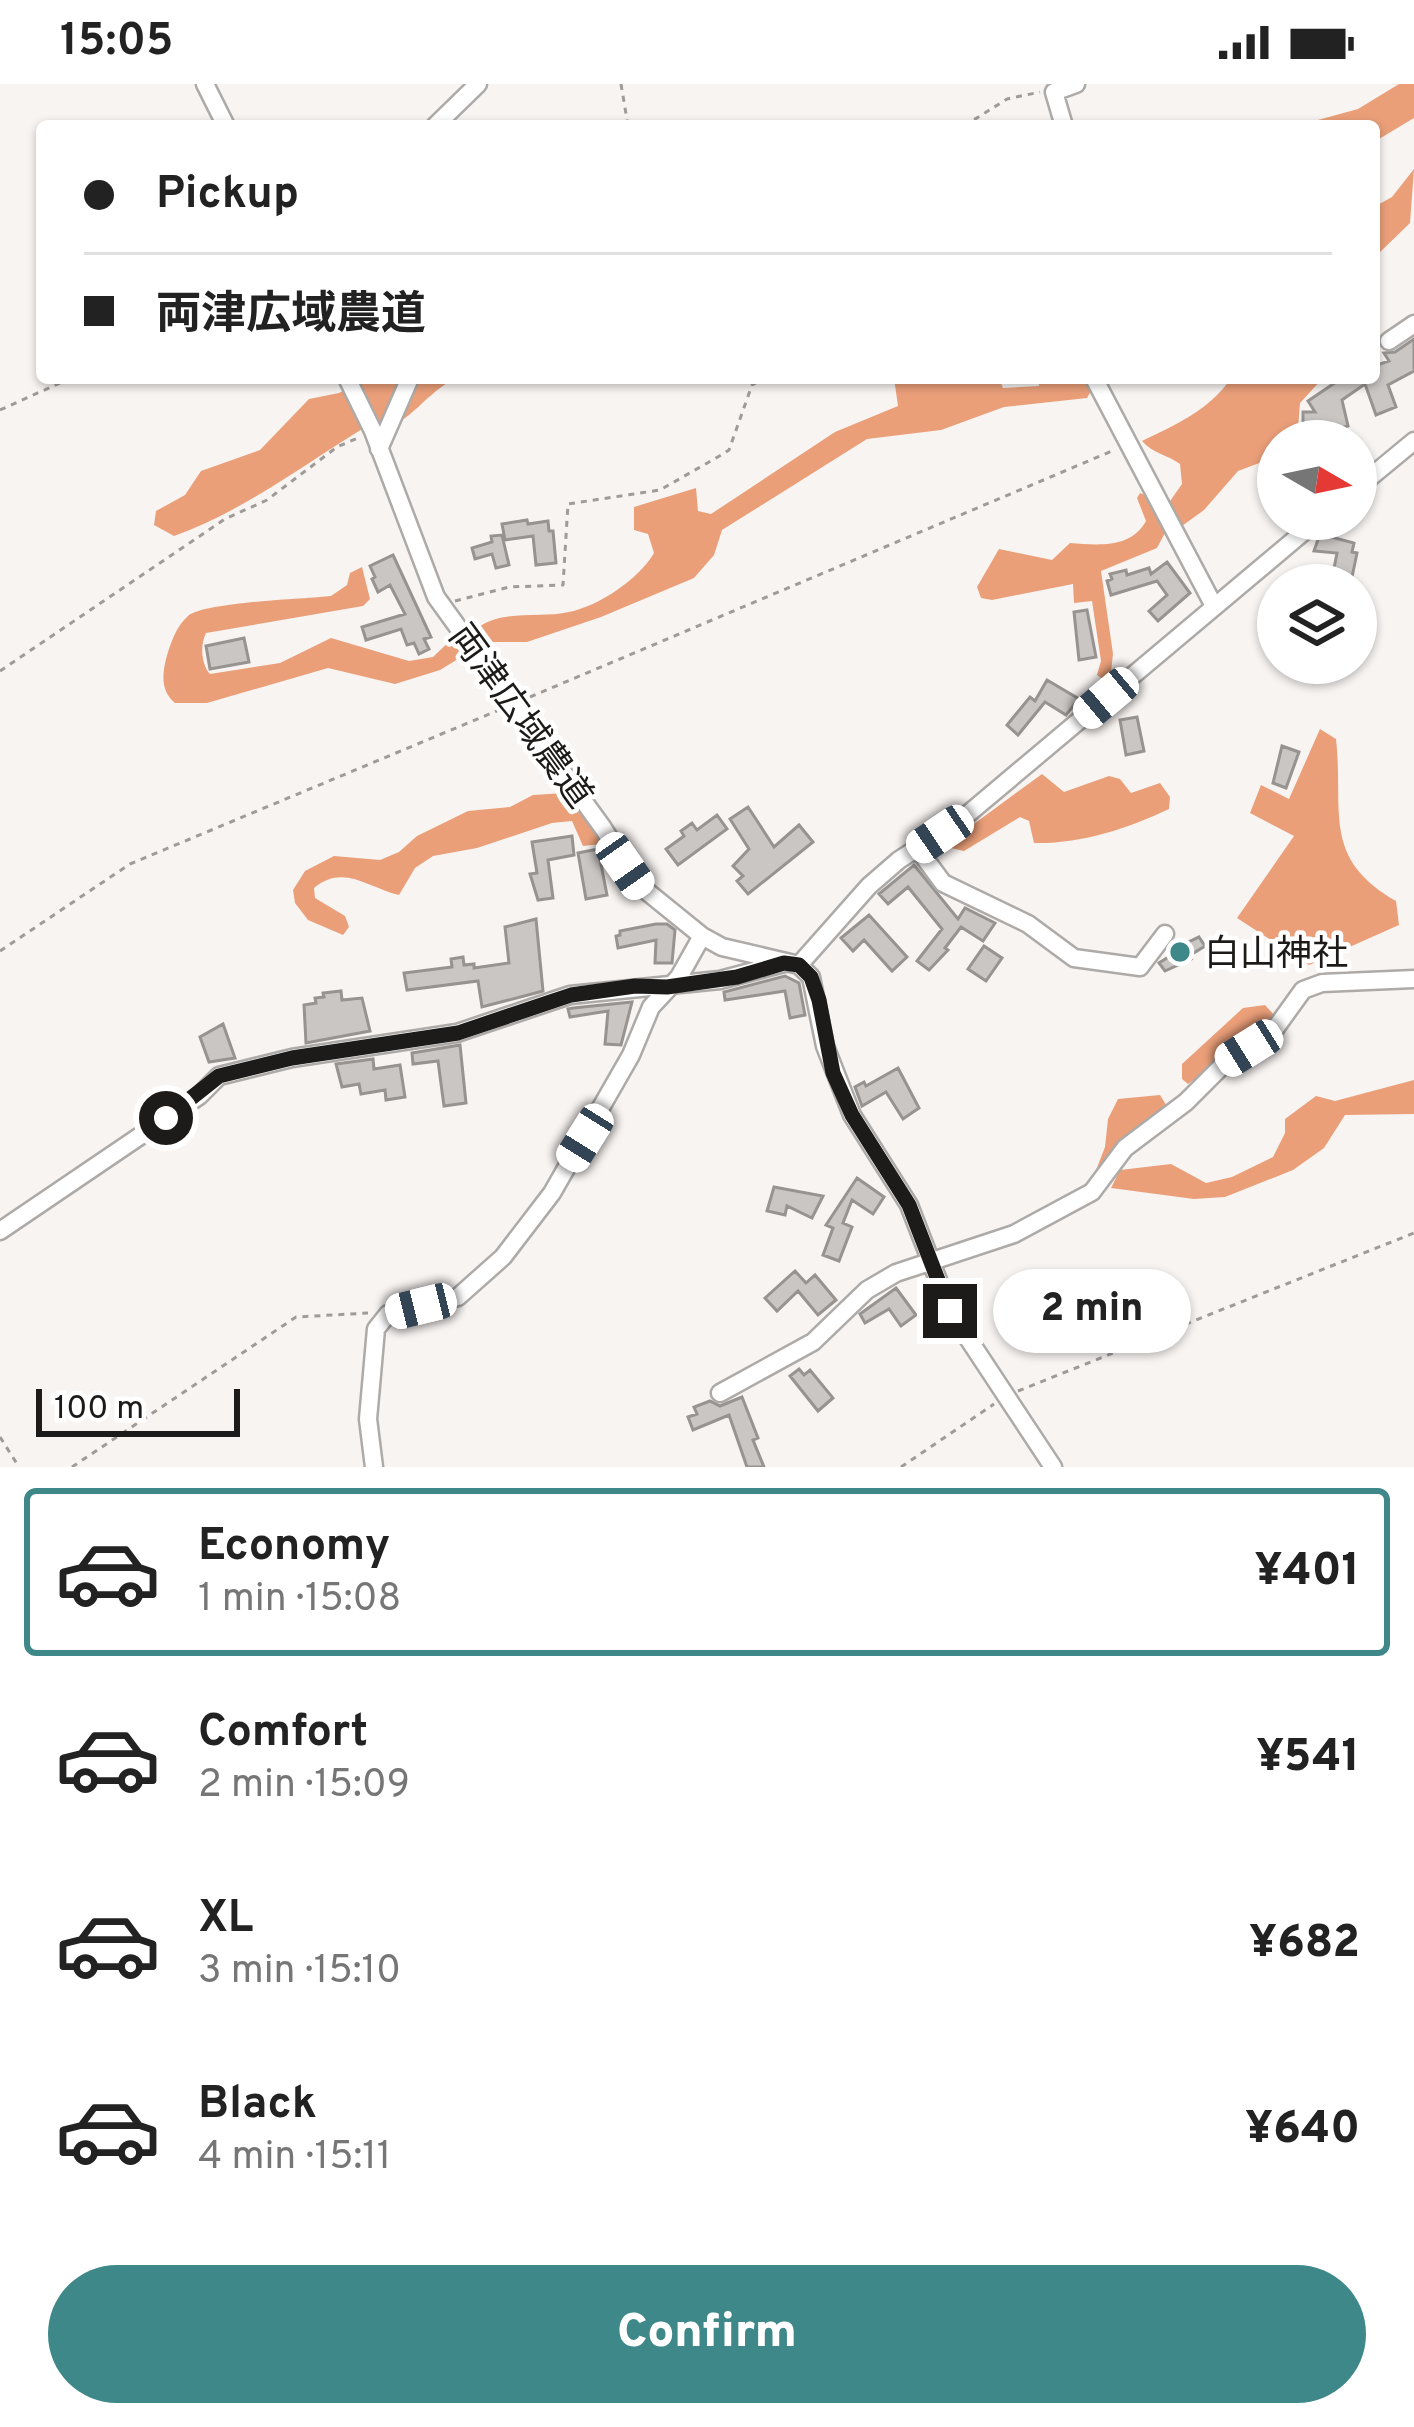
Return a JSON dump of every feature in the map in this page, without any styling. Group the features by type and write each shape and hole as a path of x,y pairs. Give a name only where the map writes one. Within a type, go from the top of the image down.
{"street":[{"path":"205,84 223,120"},
{"path":"441,120 478,84"},
{"path":"1062,120 1054,92 1076,84"},
{"path":"1389,340 1414,323"},
{"name":"両津広域農道","path":"350,384 376,440 418,557 442,604 639,885 722,947 792,964"},
{"path":"376,440 407,384"},
{"path":"1097,384 1214,606"},
{"path":"1377,472 1414,441"},
{"path":"0,1231 199,1096 219,1076 292,1058 458,1033 571,995 635,986 667,987 792,964 869,886 962,819 1294,540"},
{"path":"918,849 944,884 1028,924 1074,958 1140,968 1165,934"},
{"path":"374,1467 368,1419 373,1337 388,1314 458,1297 503,1257 552,1192 631,1054 651,1006 679,977 702,936"},
{"path":"792,964 811,977 825,1046 852,1115 909,1205 950,1311 1053,1467"},
{"path":"720,1393 813,1342 867,1290 932,1258 1014,1234 1092,1192 1125,1148 1186,1102 1226,1062 1272,1033 1303,990 1322,983 1414,979"}],"path":[{"path":"621,84 627,120"},
{"path":"974,120 1007,99 1054,92"},
{"path":"0,410 58,384"},
{"path":"442,604 509,587 563,585 568,504 660,490 723,454 729,450 756,384"},
{"path":"0,671 225,519 267,500 337,447 376,440"},
{"path":"0,951 130,863 1127,443"},
{"path":"901,1467 1006,1396 1414,1233"},
{"path":"72,1467 296,1317 388,1314"},
{"path":"0,1437 20,1467"}],"shaded area":[{"path":"1399,84 1414,84 1414,118 1380,138 1380,120 1318,120 1358,109"},
{"path":"1414,169 1410,223 1380,252 1380,204 1392,197"},
{"path":"356,384 447,384 390,428 379,432 374,422 200,526 174,536 154,525 156,511 185,495 201,471 260,450 309,399"},
{"path":"895,384 1001,384 1003,388 1089,384 1091,391 1087,398 1004,407 941,430 867,439 722,530 714,555 694,578 527,642 482,642 475,630 508,616 581,609 628,582 654,553 648,534 634,530 634,507 696,488 698,511 711,514 835,432 898,406"},
{"path":"1226,384 1317,384 1300,403 1299,420 1257,420 1257,464 1238,471 1204,510 1182,526 1168,504 1182,484 1180,464 1142,441 1202,408"},
{"path":"1140,493 1167,529 1157,548 1101,571 1113,654 1111,672 1103,679 1097,675 1101,661 1092,601 1074,603 1073,584 992,600 981,598 977,587 999,549 1052,560 1070,543 1112,543 1132,537 1146,521 1137,498"},
{"path":"362,567 370,599 363,606 206,633 202,654 207,670 210,674 280,663 331,638 409,661 433,657 454,637 466,648 458,659 395,684 328,668 207,703 175,703 167,693 166,659 188,616 233,604 331,596 347,585 350,573"},
{"path":"1320,729 1336,739 1346,850 1372,885 1396,901 1399,925 1309,965 1237,918 1294,836 1250,813 1261,785 1289,799"},
{"path":"1042,774 1064,792 1109,776 1120,779 1131,793 1160,783 1170,797 1169,809 1103,834 1051,843 1034,843 1029,821 1020,817 964,851 951,848 952,840"},
{"path":"565,793 578,803 601,844 583,846 572,821 552,823 477,848 433,856 415,868 399,895 346,877 325,881 314,888 315,898 345,916 349,927 343,935 308,920 295,903 293,890 305,871 334,856 380,860 468,811 510,807 533,795"},
{"path":"1265,1005 1274,1015 1268,1027 1188,1084 1182,1079 1182,1064 1243,1008"},
{"path":"1414,1080 1414,1114 1345,1115 1324,1148 1293,1170 1225,1197 1194,1199 1111,1188 1120,1170 1171,1164 1206,1183 1232,1177 1273,1157 1285,1133 1285,1119 1316,1096 1335,1101"},
{"path":"1160,1095 1168,1108 1154,1123 1123,1137 1093,1178 1118,1099"}],"building":[{"path":"1414,339 1414,371 1388,385 1396,407 1376,415 1365,384 1380,384 1380,364 1389,361 1384,353 1395,352"},
{"path":"1333,384 1365,384 1342,400 1347,420 1303,420 1303,412 1315,412 1308,401"},
{"path":"527,520 528,524 548,521 556,563 536,565 533,536 505,540 502,524"},
{"path":"502,535 509,565 496,568 492,554 475,559 472,548"},
{"path":"1318,540 1343,540 1354,543 1352,552 1357,553 1355,564 1335,564 1337,553 1314,551"},
{"path":"393,555 431,637 424,639 429,649 419,654 414,643 407,645 401,629 366,640 362,627 405,614 390,585 378,592 372,579 370,566"},
{"path":"1167,562 1190,593 1158,621 1149,611 1167,595 1157,581 1111,595 1110,574 1149,568 1151,574"},
{"path":"1087,610 1096,657 1079,660 1074,612"},
{"path":"244,638 249,662 210,669 206,646"},
{"path":"1047,680 1079,699 1066,715 1045,702 1018,735 1007,725 1030,697 1035,701"},
{"path":"1137,717 1144,751 1126,755 1120,720"},
{"path":"1282,746 1299,752 1286,788 1273,783"},
{"path":"748,807 774,847 799,825 813,842 748,894 737,881 743,876 733,866 749,849 730,819"},
{"path":"717,815 727,829 678,865 666,849 692,823 697,830"},
{"path":"572,836 574,855 548,860 553,898 538,900 530,874 537,873 532,842"},
{"path":"598,849 607,895 586,899 578,853"},
{"path":"914,865 958,919 965,908 995,923 983,941 961,927 929,970 917,961 942,929 908,887 888,904 879,894"},
{"path":"869,915 907,957 892,971 864,940 853,951 841,938"},
{"path":"536,919 543,991 482,1007 478,981 407,990 404,973 452,967 451,959 463,957 464,965 474,964 474,968 509,963 505,927"},
{"path":"656,924 675,930 672,963 655,963 656,940 618,948 620,931"},
{"name":"白山神社","path":"1199,937 1205,946 1191,959 1165,971 1159,963 1170,956 1168,952"},
{"path":"984,946 1002,958 986,981 968,969"},
{"path":"785,976 799,983 805,1015 790,1018 785,991 725,1000 724,992"},
{"path":"341,991 342,1000 362,998 370,1031 306,1043 304,1005 316,1003 315,998 324,997 323,993"},
{"path":"632,1002 621,1045 605,1044 608,1011 570,1017 568,1009 573,1008"},
{"path":"223,1024 235,1058 209,1062 200,1037"},
{"path":"460,1045 466,1103 444,1106 438,1061 413,1064 412,1053"},
{"path":"373,1059 374,1069 400,1065 405,1097 386,1100 385,1090 361,1094 359,1084 342,1087 336,1064"},
{"path":"898,1068 919,1108 903,1119 886,1092 862,1106 855,1087"},
{"path":"857,1178 884,1197 873,1214 852,1200 843,1223 852,1227 839,1261 823,1255 833,1228 826,1225"},
{"path":"774,1187 823,1196 812,1218 787,1206 785,1215 767,1211"},
{"path":"795,1271 806,1283 815,1275 836,1300 818,1315 798,1291 777,1311 765,1298"},
{"path":"896,1288 916,1315 901,1326 889,1309 865,1323 860,1314"},
{"path":"799,1369 804,1375 810,1370 833,1398 818,1411 790,1376"},
{"path":"742,1397 764,1467 747,1467 729,1415 693,1430 688,1417 697,1414 694,1407 710,1401 720,1406"}],"place":[{"name":"白山神社","path":"1180,952"}],"route":[{"path":"166,1118 219,1076 292,1058 458,1033 571,995 635,986 667,987 737,977 784,963 799,965 811,977 819,1000 833,1073 852,1115 909,1205 950,1311"}]}
